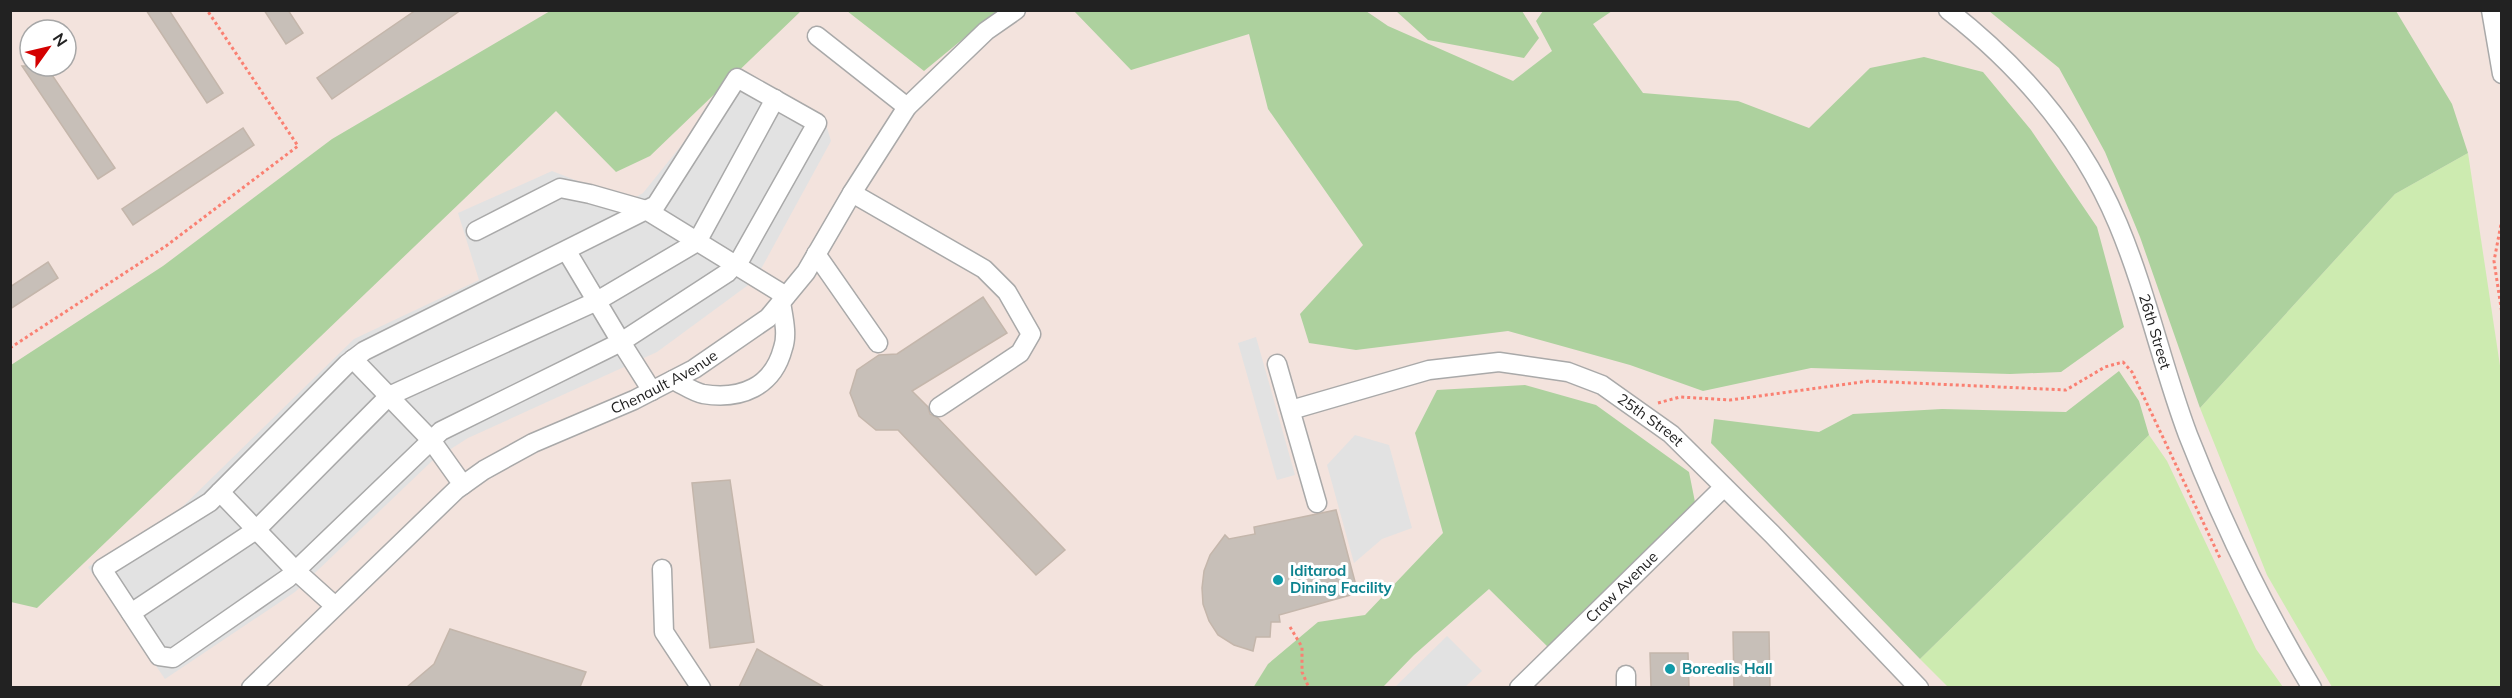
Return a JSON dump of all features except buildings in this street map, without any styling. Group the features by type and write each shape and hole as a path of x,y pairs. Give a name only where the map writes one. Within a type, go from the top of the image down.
{"street":[{"name":"Chenault Avenue","path":"251,687 463,485 533,443 651,391 694,369 768,318 806,272 852,193 907,107 986,32 1016,10"},
{"name":"26th Street","path":"1948,10 2001,54 2041,96 2087,162 2118,224 2189,437 2257,587 2313,687"},
{"path":"2491,10 2502,74"},
{"path":"817,36 907,107"},
{"path":"737,78 775,99 818,123 741,258 727,273 621,342 441,431 295,570 173,658 159,656 102,569 210,502 353,359 364,351 656,206 737,78"},
{"path":"131,613 256,530 389,396 597,301 697,242 775,99"},
{"path":"476,231 560,188 646,210 735,265 784,299 784,347 772,375 749,391 729,395 701,394 673,380"},
{"path":"852,193 984,270 1007,292 1031,334 1020,353 939,407"},
{"path":"566,250 651,391"},
{"path":"816,254 878,343"},
{"path":"353,359 431,440 463,485"},
{"name":"25th Street","path":"1291,410 1429,370 1499,362 1568,372 1602,385 1645,413 1671,434 1919,687"},
{"path":"1277,364 1317,503"},
{"name":"Craw Avenue","path":"1519,687 1724,487"},
{"path":"220,492 295,570 335,606"},
{"path":"662,568 664,632 702,687"}],"path":[{"path":"10,348 166,246 298,146 207,10"},
{"path":"2502,219 2494,261 2502,314"},
{"path":"1645,413 1661,400 1680,398 1730,400 1869,381 2066,390 2105,367 2123,362 2132,372 2223,563"},
{"path":"1290,627 1302,646 1302,672 1309,687"}],"shaded area":[{"path":"11,11 2501,11 2501,687 11,687"},
{"path":"743,78 825,121 831,141 755,280 657,352 468,438 432,461 295,592 165,679 88,567 175,514 354,339 479,280 458,213 552,171 629,201 643,193 721,96"},
{"path":"1256,337 1295,475 1277,480 1238,343"},
{"path":"1355,435 1389,445 1412,528 1382,539 1354,563 1327,465"},
{"path":"1447,636 1482,671 1465,687 1395,687"}],"green space":[{"path":"550,11 801,11 650,156 616,172 556,111 37,608 11,602 11,365 163,266 332,139"},
{"path":"847,11 997,11 924,71"},
{"path":"1074,11 1366,11 1388,26 1513,81 1552,51 1536,21 1543,11 1612,11 1593,24 1643,93 1738,101 1809,128 1870,68 1924,57 1983,72 2031,130 2097,227 2124,327 2061,372 2010,374 1811,368 1703,391 1630,365 1508,331 1356,350 1309,343 1300,314 1363,245 1268,109 1249,34 1131,70"},
{"path":"1396,11 1522,11 1539,38 1524,58 1428,40"},
{"path":"1989,11 2396,11 2452,104 2468,153 2395,194 2200,408 2140,237 2105,152 2059,68"},
{"path":"2468,153 2502,379 2501,687 2332,687 2267,575 2200,408 2395,194"},
{"path":"2119,371 2139,401 2149,435 1920,659 1711,443 1714,419 1819,432 1853,414 1942,409 2066,412"},
{"path":"1525,385 1596,405 1689,472 1695,502 1550,649 1489,589 1414,655 1383,687 1253,688 1268,664 1318,622 1365,615 1443,533 1415,433 1437,390"},
{"path":"2149,435 2167,461 2256,649 2283,687 1948,687 1920,659"}],"place":[{"name":"Iditarod Dining Facility","path":"1278,580"},
{"name":"Borealis Hall","path":"1670,669"}]}
